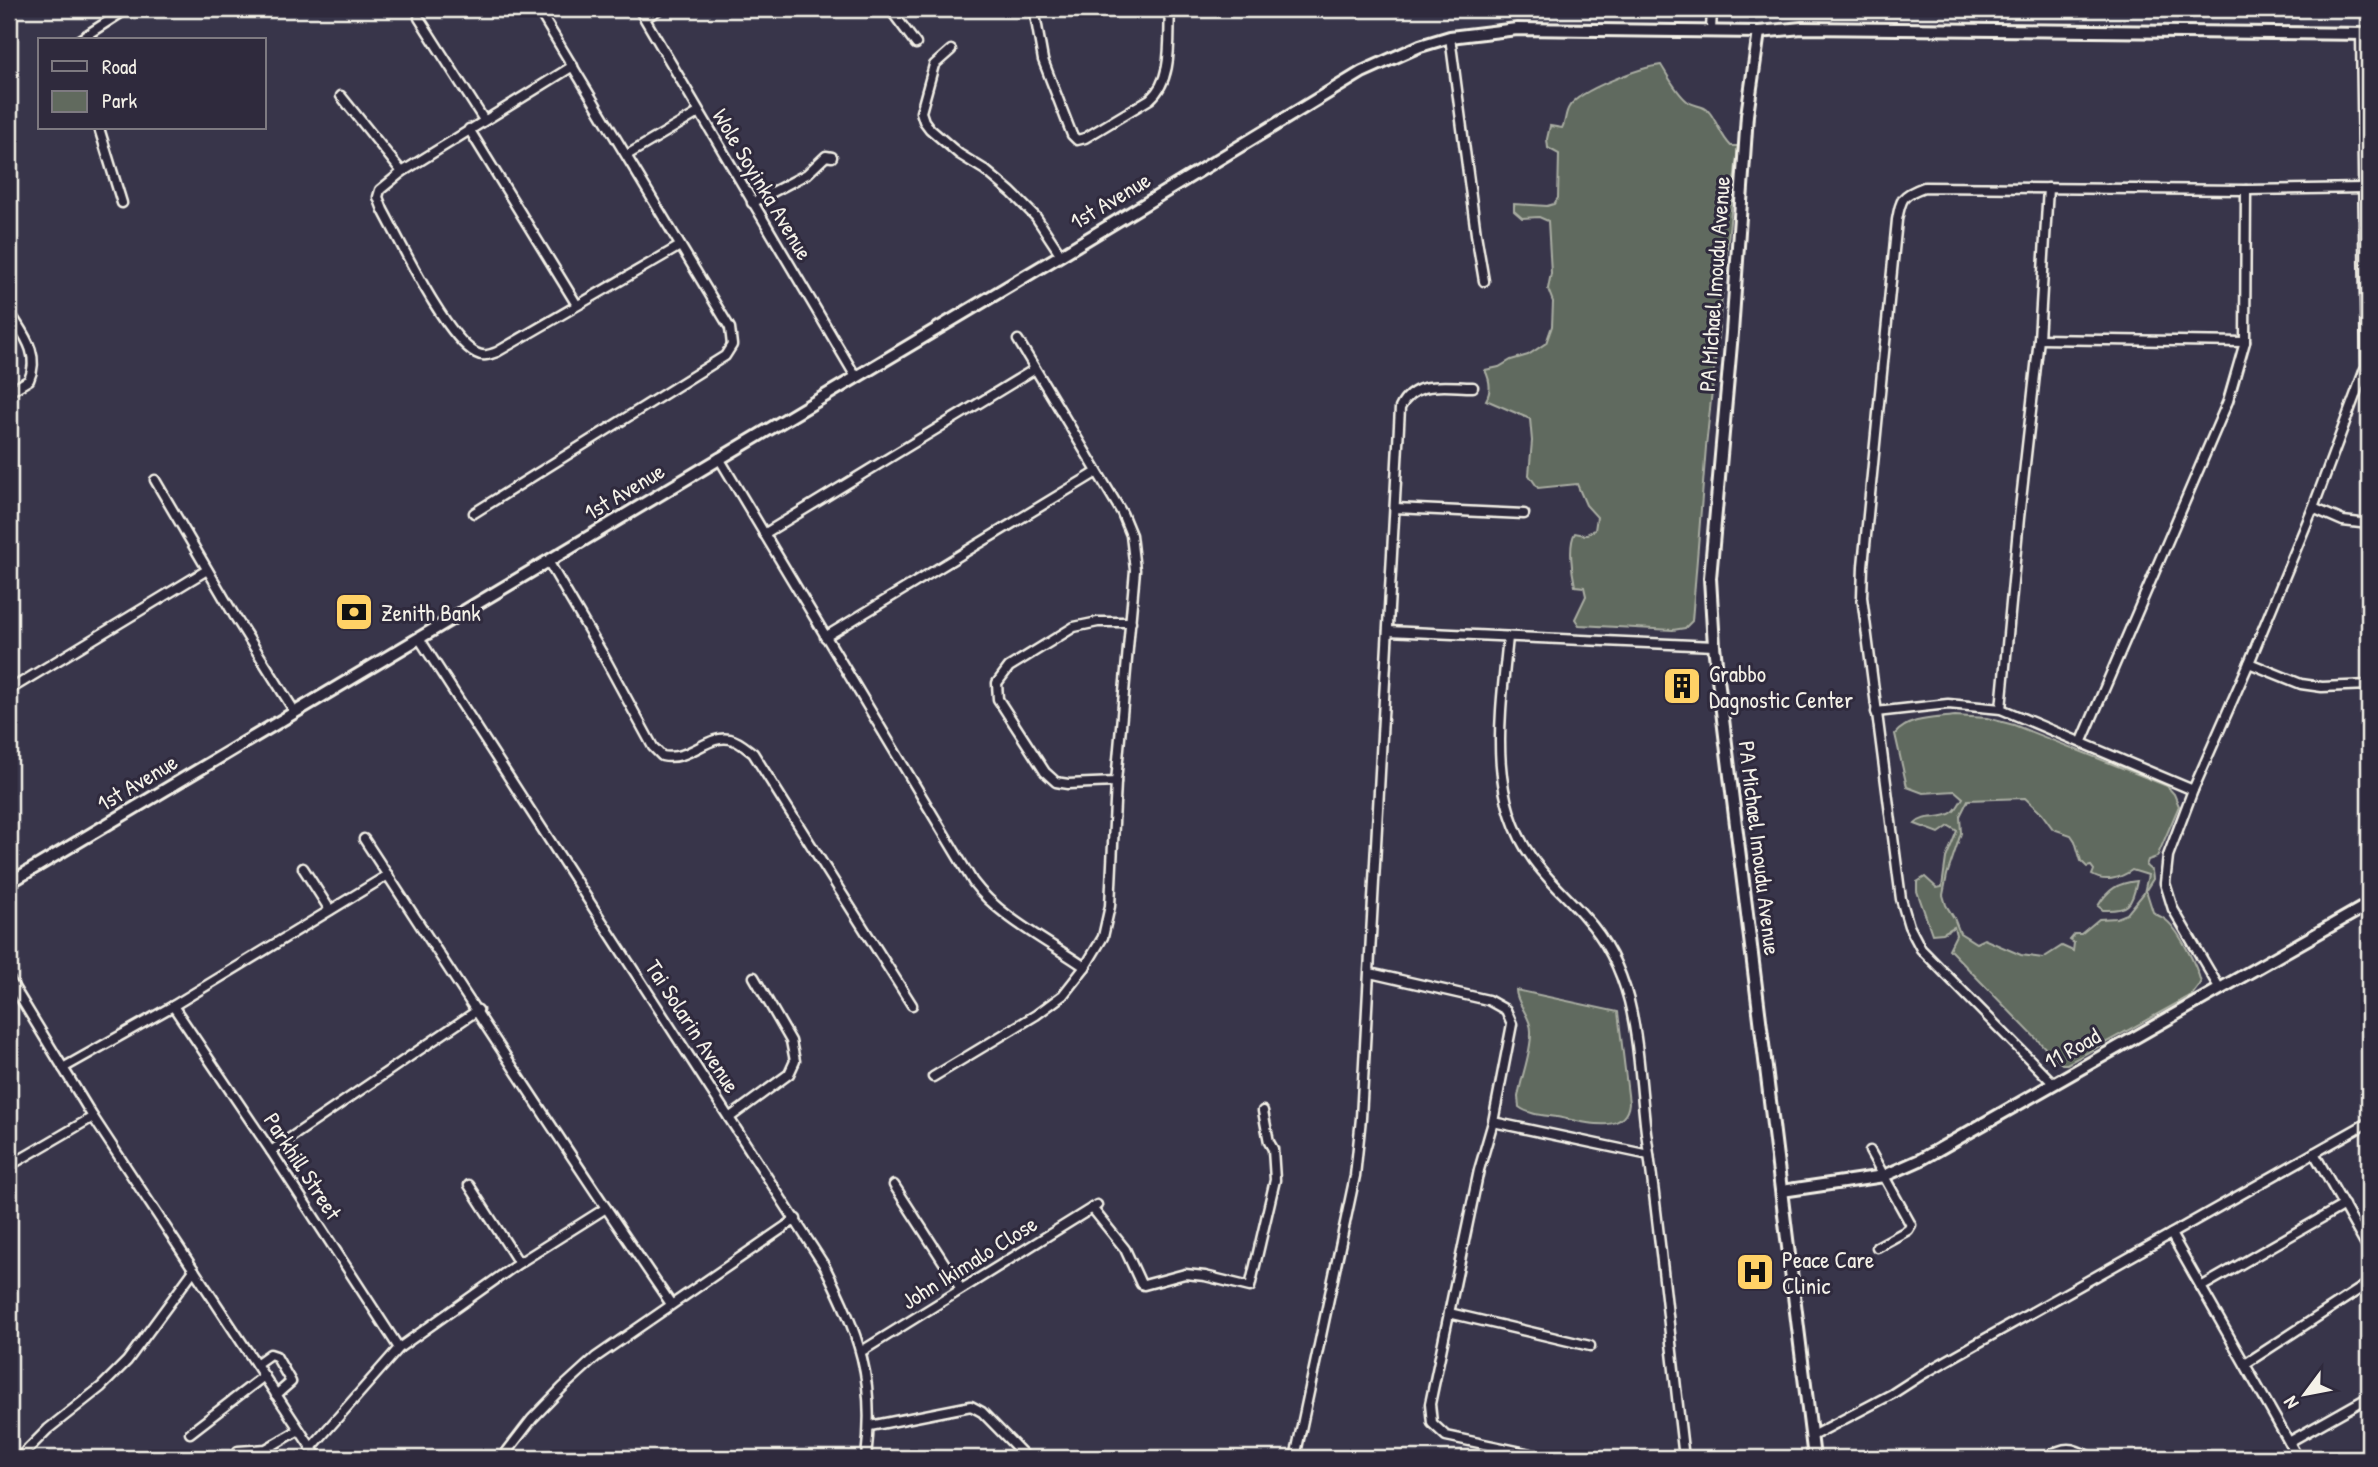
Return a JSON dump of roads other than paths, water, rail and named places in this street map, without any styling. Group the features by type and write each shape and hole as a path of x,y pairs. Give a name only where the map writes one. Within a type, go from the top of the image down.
{"street":[{"path":"82,38 127,9"},
{"path":"474,513 725,356 732,345 730,328 538,9"},
{"name":"Wole Soyinka Avenue","path":"639,9 856,377"},
{"path":"645,18 660,9"},
{"path":"890,9 916,44"},
{"path":"1034,9 1043,60 1072,135 1077,140 1107,125 1160,91 1165,80 1170,9"},
{"path":"1711,31 1712,9"},
{"path":"419,18 484,120"},
{"name":"1st Avenue","path":"9,883 1061,255 1362,72 1420,46 1450,37 1517,29 1759,32 1802,28 2365,34"},
{"name":"PA Michael Imoudu Avenue","path":"1759,32 1747,115 1732,333 1710,578 1714,646 1814,1458"},
{"path":"2220,989 2173,909 2165,883 2168,856 2193,790 2313,508 2368,365 2364,188 2365,34"},
{"path":"1450,37 1484,281"},
{"path":"951,50 934,65 921,112 924,121 959,154 985,170 1011,192 1036,217 1061,255"},
{"path":"573,66 401,172 380,190 378,197 383,209 424,285 459,340 485,356 497,352 680,246"},
{"path":"341,96 401,172"},
{"path":"627,155 698,113"},
{"path":"469,129 577,305"},
{"path":"100,130 122,203"},
{"path":"752,203 807,174 825,156 832,157"},
{"path":"2053,1083 1921,949 1909,926 1901,899 1862,597 1897,220 1901,201 1908,193 1924,187 2246,190 2364,188"},
{"path":"2001,709 2039,339 2048,188"},
{"path":"2082,741 2228,401 2245,342 2246,190"},
{"path":"9,311 30,345 34,359 29,380 9,392"},
{"path":"2039,339 2245,342"},
{"path":"933,1077 1036,1015 1063,995 1085,967 1103,937 1111,906 1116,782 1135,570 1132,535 1122,513 1018,340"},
{"path":"764,534 1035,369"},
{"path":"1295,1458 1355,1176 1370,973 1400,408 1406,395 1418,389 1437,386 1473,387"},
{"path":"719,458 983,896 1085,967"},
{"path":"825,637 1097,471"},
{"path":"155,480 295,712"},
{"path":"1395,508 1524,514"},
{"path":"2313,508 2343,521 2369,524"},
{"path":"548,561 653,747 662,756 680,758 720,739 736,741 754,753 912,1005"},
{"path":"9,690 207,570"},
{"path":"1116,782 1056,782 1045,772 998,699 997,683 1009,667 1074,627 1098,622 1131,622"},
{"path":"1388,631 1714,646"},
{"path":"1508,637 1500,759 1503,790 1513,824 1531,857 1587,918 1606,945 1622,974 1630,1004 1684,1458"},
{"name":"Tai Solarin Avenue","path":"419,638 824,1265 847,1310 862,1351 869,1397 870,1426 866,1458"},
{"path":"2249,663 2301,684 2322,687 2369,685"},
{"path":"1876,712 1948,704 2001,709 2193,790"},
{"path":"364,839 671,1304"},
{"path":"303,868 330,910"},
{"path":"64,1068 173,1006 387,875"},
{"name":"11 Road","path":"1782,1191 1884,1176 1920,1160 2369,904"},
{"path":"1370,973 1488,1000 1506,1010 1511,1024 1509,1043 1493,1122 1479,1170 1430,1404 1432,1423 1446,1436 1550,1458"},
{"path":"729,1118 789,1074 795,1061 791,1041 754,977"},
{"path":"9,979 93,1117 318,1458"},
{"name":"Parkhill Street","path":"173,1006 399,1348"},
{"path":"271,1151 478,1010"},
{"name":"John Ikimalo Close","path":"862,1351 1094,1206 1125,1249 1141,1284 1185,1274 1251,1287 1275,1180 1273,1149 1263,1111"},
{"path":"9,1166 93,1117"},
{"path":"1493,1122 1650,1155"},
{"path":"1812,1436 1892,1394 2369,1122"},
{"path":"1870,1151 1911,1225 1908,1230 1877,1247"},
{"path":"2315,1153 2369,1251"},
{"path":"469,1185 519,1263"},
{"path":"894,1185 961,1289"},
{"path":"2201,1287 2344,1205"},
{"path":"311,1448 399,1348 519,1263 606,1208"},
{"path":"502,1458 532,1419 597,1357 796,1219"},
{"path":"2171,1234 2298,1458"},
{"path":"19,1458 48,1429 101,1387 127,1361 194,1270"},
{"path":"2245,1364 2369,1283"},
{"path":"1449,1313 1590,1346"},
{"path":"256,1364 270,1354 276,1356 291,1382 276,1395"},
{"path":"190,1433 264,1376"},
{"path":"2289,1442 2369,1397"},
{"path":"870,1426 971,1406 982,1412 1027,1458"},
{"path":"238,1451 266,1449 299,1430"},
{"path":"2044,1458 2067,1448 2092,1458"}],"place":[{"name":"Zenith Bank","path":"354,612"},
{"name":"Grabbo Dagnostic Center","path":"1682,686"},
{"name":"Peace Care Clinic","path":"1755,1272"}]}
